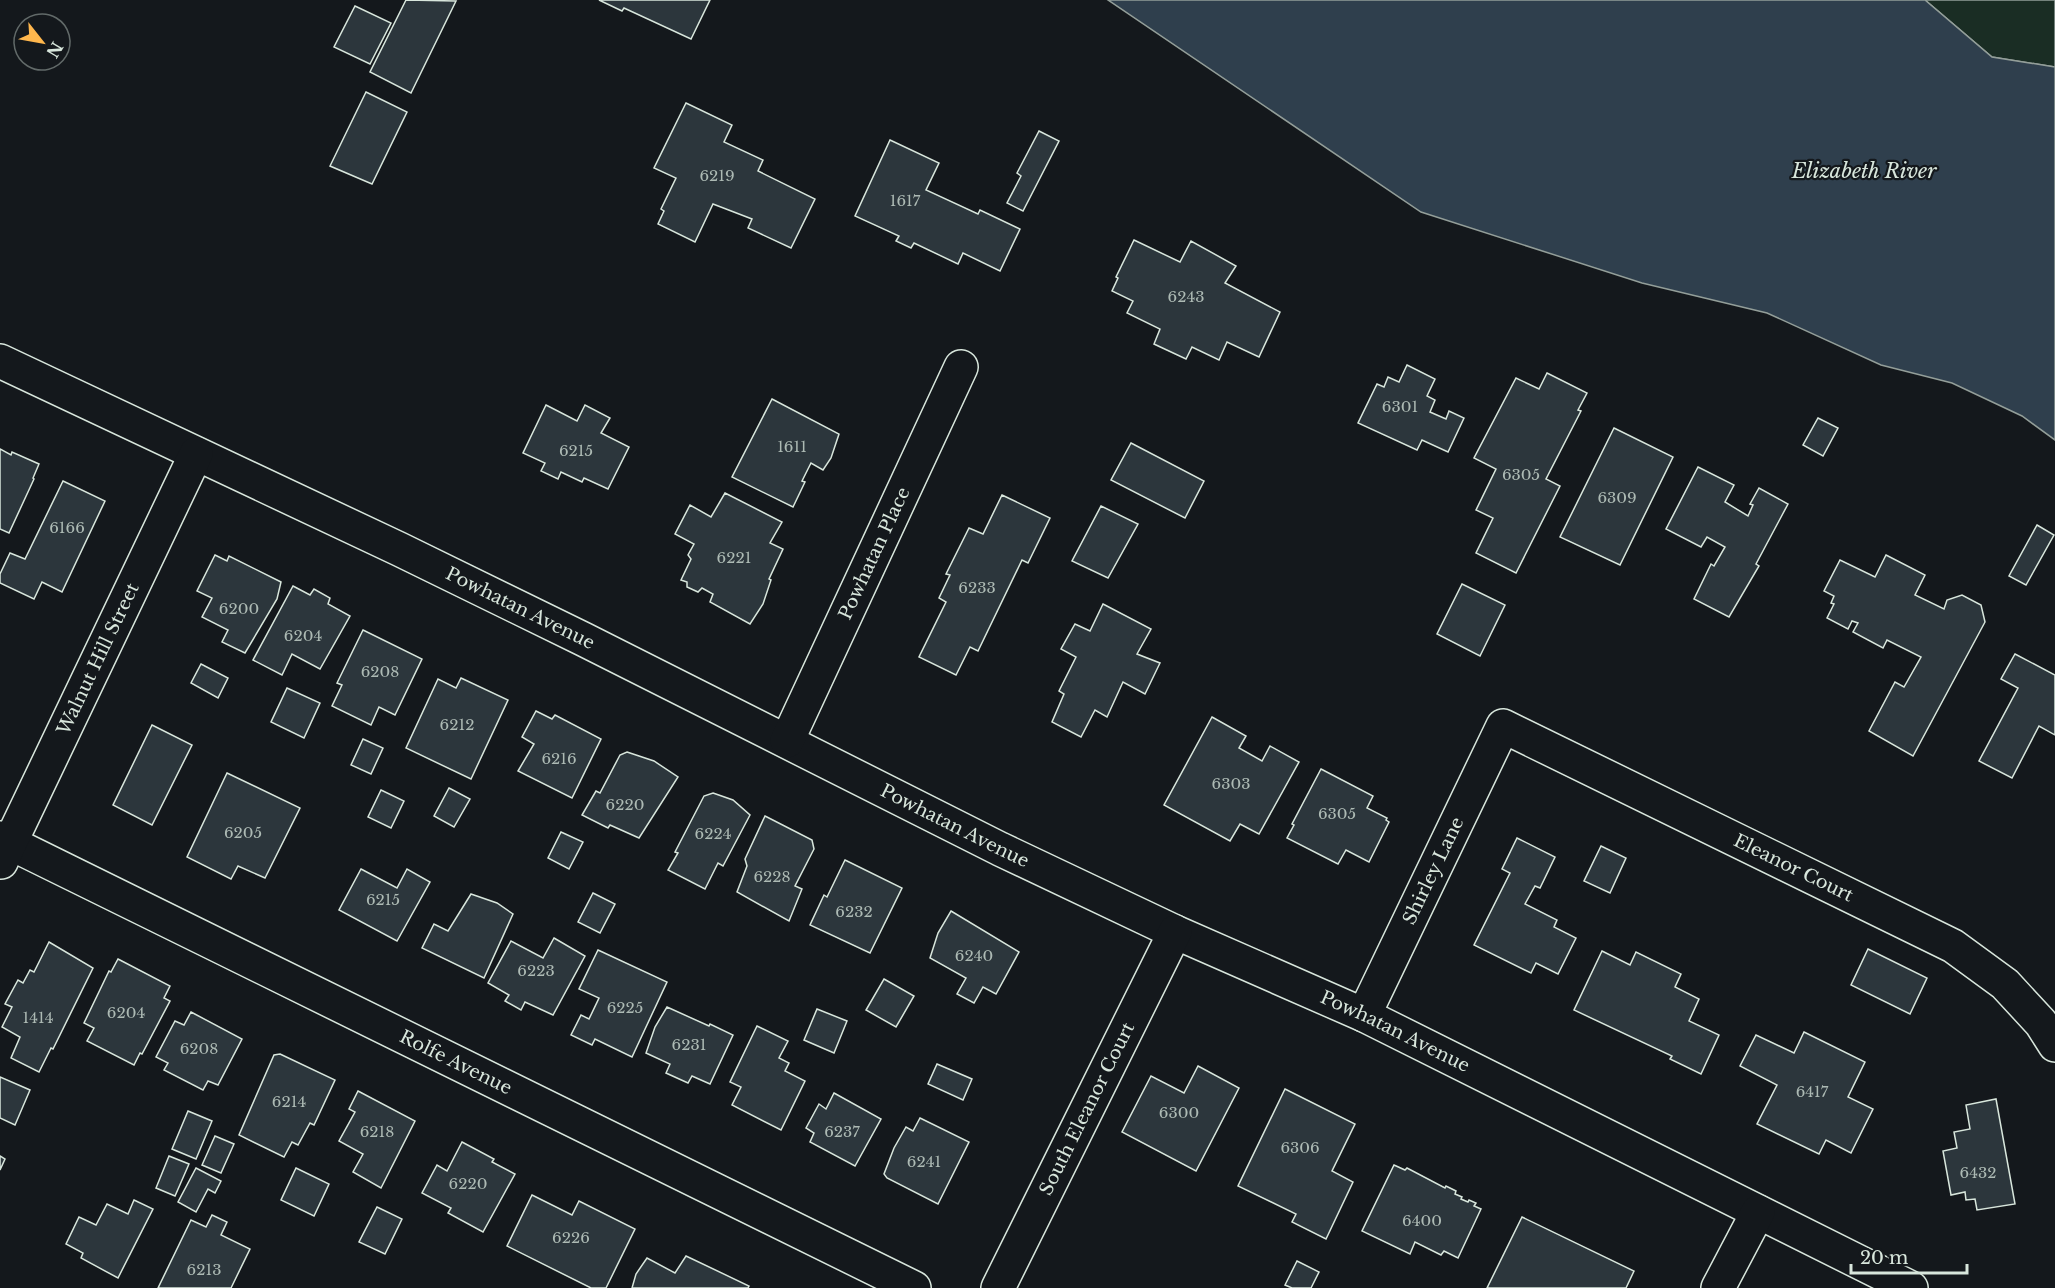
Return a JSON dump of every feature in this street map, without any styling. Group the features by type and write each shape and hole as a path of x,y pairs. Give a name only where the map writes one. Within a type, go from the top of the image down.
{"street":[{"name":"Powhatan Avenue","path":"0,361 399,549 1000,849 1175,932 1364,1015 1911,1288"},
{"name":"Powhatan Place","path":"787,741 962,367"},
{"name":"Walnut Hill Street","path":"3,848 196,454"},
{"name":"Shirley Lane","path":"1364,1015 1503,726"},
{"name":"Eleanor Court","path":"1503,726 1953,946 2005,984 2041,1023 2055,1045"},
{"name":"Rolfe Avenue","path":"3,848 914,1288"},
{"name":"South Eleanor Court","path":"998,1288 1175,932"},
{"path":"1718,1288 1758,1212"}],"green space":[{"path":"1925,0 2055,0 2055,67 1992,57"}],"water":[{"name":"Elizabeth River","path":"1108,0 1925,0 1992,57 2055,67 2055,440 2022,416 1952,383 1881,365 1767,313 1642,283 1421,212"}],"building":[{"path":"406,0 456,1 411,93 370,72"},
{"path":"599,0 710,0 691,39 624,8 622,11"},
{"path":"355,6 391,23 370,64 334,47"},
{"path":"366,92 407,112 372,184 330,166"},
{"path":"686,103 732,125 724,142 763,160 758,171 815,199 791,248 748,228 752,219 713,204 695,242 658,224 664,211 661,209 676,178 654,168"},
{"path":"1039,131 1059,141 1023,211 1007,203 1021,176 1017,173"},
{"path":"890,140 939,163 926,190 978,214 980,210 1020,229 1000,271 963,253 958,264 914,243 911,248 896,241 899,236 855,216"},
{"path":"1134,240 1180,262 1191,241 1236,266 1225,283 1280,312 1259,357 1227,342 1219,360 1192,347 1186,359 1154,344 1160,329 1127,313 1133,301 1112,291 1118,278 1116,277"},
{"path":"1407,365 1435,379 1427,396 1435,400 1430,412 1446,419 1449,411 1464,418 1448,452 1422,440 1417,450 1358,423 1377,384 1384,387 1388,377 1399,382"},
{"path":"1547,373 1587,393 1578,410 1581,411 1546,479 1560,486 1516,573 1476,553 1493,518 1476,510 1496,469 1474,458 1516,378 1539,389"},
{"path":"772,399 839,434 831,458 823,470 811,463 793,507 732,477"},
{"path":"546,405 577,421 585,405 610,418 601,433 629,447 608,489 584,478 582,482 561,472 558,479 541,471 545,463 523,453"},
{"path":"1818,418 1838,428 1823,456 1803,445"},
{"path":"1614,428 1673,457 1620,565 1560,537"},
{"path":"1131,443 1204,481 1185,518 1111,480"},
{"path":"0,449 39,464 9,533 0,529"},
{"path":"1698,467 1734,485 1725,502 1748,516 1753,505 1750,504 1759,488 1788,504 1756,564 1759,566 1729,617 1694,599 1711,564 1714,566 1725,547 1707,537 1701,547 1666,529"},
{"path":"63,481 105,501 62,592 42,582 34,599 0,583 0,574 10,553 25,559"},
{"path":"725,493 782,522 770,543 783,549 769,579 771,580 763,604 750,624 710,602 713,594 702,588 698,592 687,587 687,582 681,580 691,559 688,555 694,544 675,534 690,505 711,517"},
{"path":"1002,495 1050,518 1028,563 1022,560 978,651 970,647 956,675 919,657 946,602 939,598 950,575 946,574 969,528 983,534"},
{"path":"1101,506 1138,524 1108,578 1072,561"},
{"path":"2037,525 2054,535 2026,585 2009,576"},
{"path":"215,555 227,561 229,556 281,582 277,599 245,653 222,642 228,630 202,617 212,598 197,591"},
{"path":"1886,555 1925,575 1915,595 1944,609 1947,600 1962,595 1981,605 1985,622 1913,756 1869,731 1895,682 1904,687 1921,657 1887,640 1883,648 1853,632 1858,623 1852,621 1848,629 1827,618 1834,604 1831,603 1834,596 1824,591 1840,560 1875,577"},
{"path":"1462,584 1505,605 1480,656 1437,634"},
{"path":"293,586 310,595 314,589 330,598 328,604 350,616 320,669 292,654 282,675 253,660"},
{"path":"1103,604 1151,629 1137,654 1160,663 1145,694 1123,682 1107,717 1095,710 1081,737 1052,722 1064,694 1059,691 1076,657 1061,649 1075,624 1090,631"},
{"path":"363,630 422,659 395,715 379,707 371,725 332,706 342,685 337,683"},
{"path":"2015,654 2055,675 2055,735 2039,726 2012,778 1979,761 2018,688 2001,679"},
{"path":"201,664 228,678 218,698 191,683"},
{"path":"461,678 508,700 471,779 406,748 438,679 456,688"},
{"path":"287,688 320,703 304,738 271,722"},
{"path":"536,711 552,719 555,715 601,739 572,798 518,771 534,744 522,737"},
{"path":"1212,717 1246,736 1239,748 1262,761 1270,746 1299,762 1259,834 1240,824 1230,841 1164,805"},
{"path":"152,725 192,745 152,825 113,805"},
{"path":"363,739 383,748 371,774 351,765"},
{"path":"627,752 654,761 678,777 639,838 610,825 608,828 582,815 596,791 600,793 620,755"},
{"path":"1321,769 1373,796 1367,808 1387,818 1389,822 1369,862 1346,850 1338,864 1287,838"},
{"path":"227,773 300,808 265,878 238,866 231,879 187,857"},
{"path":"449,788 470,799 454,827 434,816"},
{"path":"381,790 404,801 391,828 368,817"},
{"path":"713,793 733,800 750,815 723,866 718,863 705,889 668,870 704,796"},
{"path":"765,816 812,840 814,849 795,886 802,889 789,921 737,892 747,866 745,859"},
{"path":"561,832 583,842 569,869 548,858"},
{"path":"1517,838 1555,857 1540,888 1535,886 1525,904 1557,920 1554,927 1576,938 1558,974 1536,963 1531,973 1474,945 1510,873 1502,869"},
{"path":"1601,846 1626,858 1610,893 1584,881"},
{"path":"845,860 902,888 870,953 810,925 824,895 827,897"},
{"path":"361,869 397,888 407,869 430,882 397,941 339,910"},
{"path":"593,893 615,904 600,933 578,922"},
{"path":"471,894 497,903 513,914 484,978 422,948 434,924 448,931"},
{"path":"951,911 1019,952 996,994 983,987 974,1003 957,994 966,978 930,958 938,933"},
{"path":"554,938 585,956 553,1015 525,1002 521,1010 505,1001 509,995 488,983 511,941 543,958"},
{"path":"49,942 93,968 53,1049 51,1048 39,1072 11,1058 20,1037 2,1027 12,1007 5,1004 18,980 23,983 30,970 34,972"},
{"path":"1868,949 1927,978 1910,1014 1851,985"},
{"path":"598,950 667,982 632,1057 595,1039 592,1045 571,1035 581,1015 589,1019 599,998 579,989"},
{"path":"1602,951 1630,965 1636,952 1681,974 1675,987 1699,999 1689,1021 1719,1035 1701,1074 1670,1059 1672,1056 1574,1010"},
{"path":"118,959 170,986 164,998 170,1001 134,1065 87,1041 94,1028 84,1023 109,971 111,972"},
{"path":"884,979 914,996 896,1027 866,1010"},
{"path":"667,1007 733,1035 710,1084 692,1076 688,1083 666,1073 670,1064 646,1053 655,1027"},
{"path":"817,1009 847,1021 834,1053 804,1040"},
{"path":"191,1012 242,1039 218,1085 208,1081 203,1090 164,1070 168,1063 156,1057 175,1021 184,1025"},
{"path":"757,1026 788,1041 779,1058 789,1063 785,1071 805,1081 781,1130 732,1105 741,1087 730,1082"},
{"path":"1804,1032 1865,1062 1848,1097 1873,1109 1851,1153 1826,1140 1819,1154 1757,1124 1777,1085 1740,1066 1756,1035 1794,1053"},
{"path":"280,1054 335,1080 314,1125 310,1123 298,1145 292,1142 284,1157 239,1135 274,1055"},
{"path":"937,1064 972,1079 963,1100 928,1084"},
{"path":"1198,1066 1239,1088 1196,1171 1122,1132 1151,1076 1184,1093"},
{"path":"0,1077 30,1090 15,1125 0,1118"},
{"path":"1285,1089 1355,1124 1332,1171 1353,1182 1326,1239 1292,1222 1296,1214 1238,1186"},
{"path":"358,1091 415,1121 381,1188 353,1172 363,1154 339,1141 355,1112 349,1109"},
{"path":"834,1093 881,1119 855,1166 810,1142 814,1133 806,1128 819,1104 826,1109"},
{"path":"1996,1099 2015,1204 1977,1210 1975,1199 1966,1200 1965,1192 1951,1195 1943,1151 1957,1148 1954,1132 1970,1129 1966,1105"},
{"path":"188,1111 212,1121 196,1159 172,1149"},
{"path":"920,1118 969,1142 938,1204 887,1178 884,1174 894,1148 906,1127 913,1131"},
{"path":"215,1136 234,1144 221,1173 202,1165"},
{"path":"462,1142 494,1159 492,1162 515,1174 483,1232 448,1213 451,1208 422,1193 437,1165 447,1171"},
{"path":"0,1156 5,1159 0,1170"},
{"path":"169,1156 189,1164 175,1196 156,1188"},
{"path":"1394,1165 1405,1170 1407,1168 1445,1188 1446,1186 1456,1191 1455,1194 1462,1197 1461,1199 1476,1203 1474,1206 1481,1209 1458,1258 1444,1251 1441,1255 1415,1242 1410,1254 1362,1231"},
{"path":"196,1168 221,1181 215,1193 208,1189 196,1212 178,1202"},
{"path":"296,1168 329,1184 314,1216 281,1200"},
{"path":"532,1195 572,1215 579,1201 635,1229 606,1288 591,1288 507,1246"},
{"path":"134,1200 153,1209 118,1278 81,1258 83,1253 66,1244 79,1217 96,1225 107,1204 128,1214"},
{"path":"377,1207 402,1219 385,1254 359,1242"},
{"path":"212,1215 227,1222 221,1235 250,1249 231,1288 158,1288 191,1220 206,1227"},
{"path":"1522,1217 1634,1271 1626,1288 1487,1288"},
{"path":"686,1256 749,1286 748,1288 632,1288 636,1274 647,1258 675,1273"},
{"path":"1297,1261 1319,1272 1311,1288 1292,1288 1285,1285"}]}
